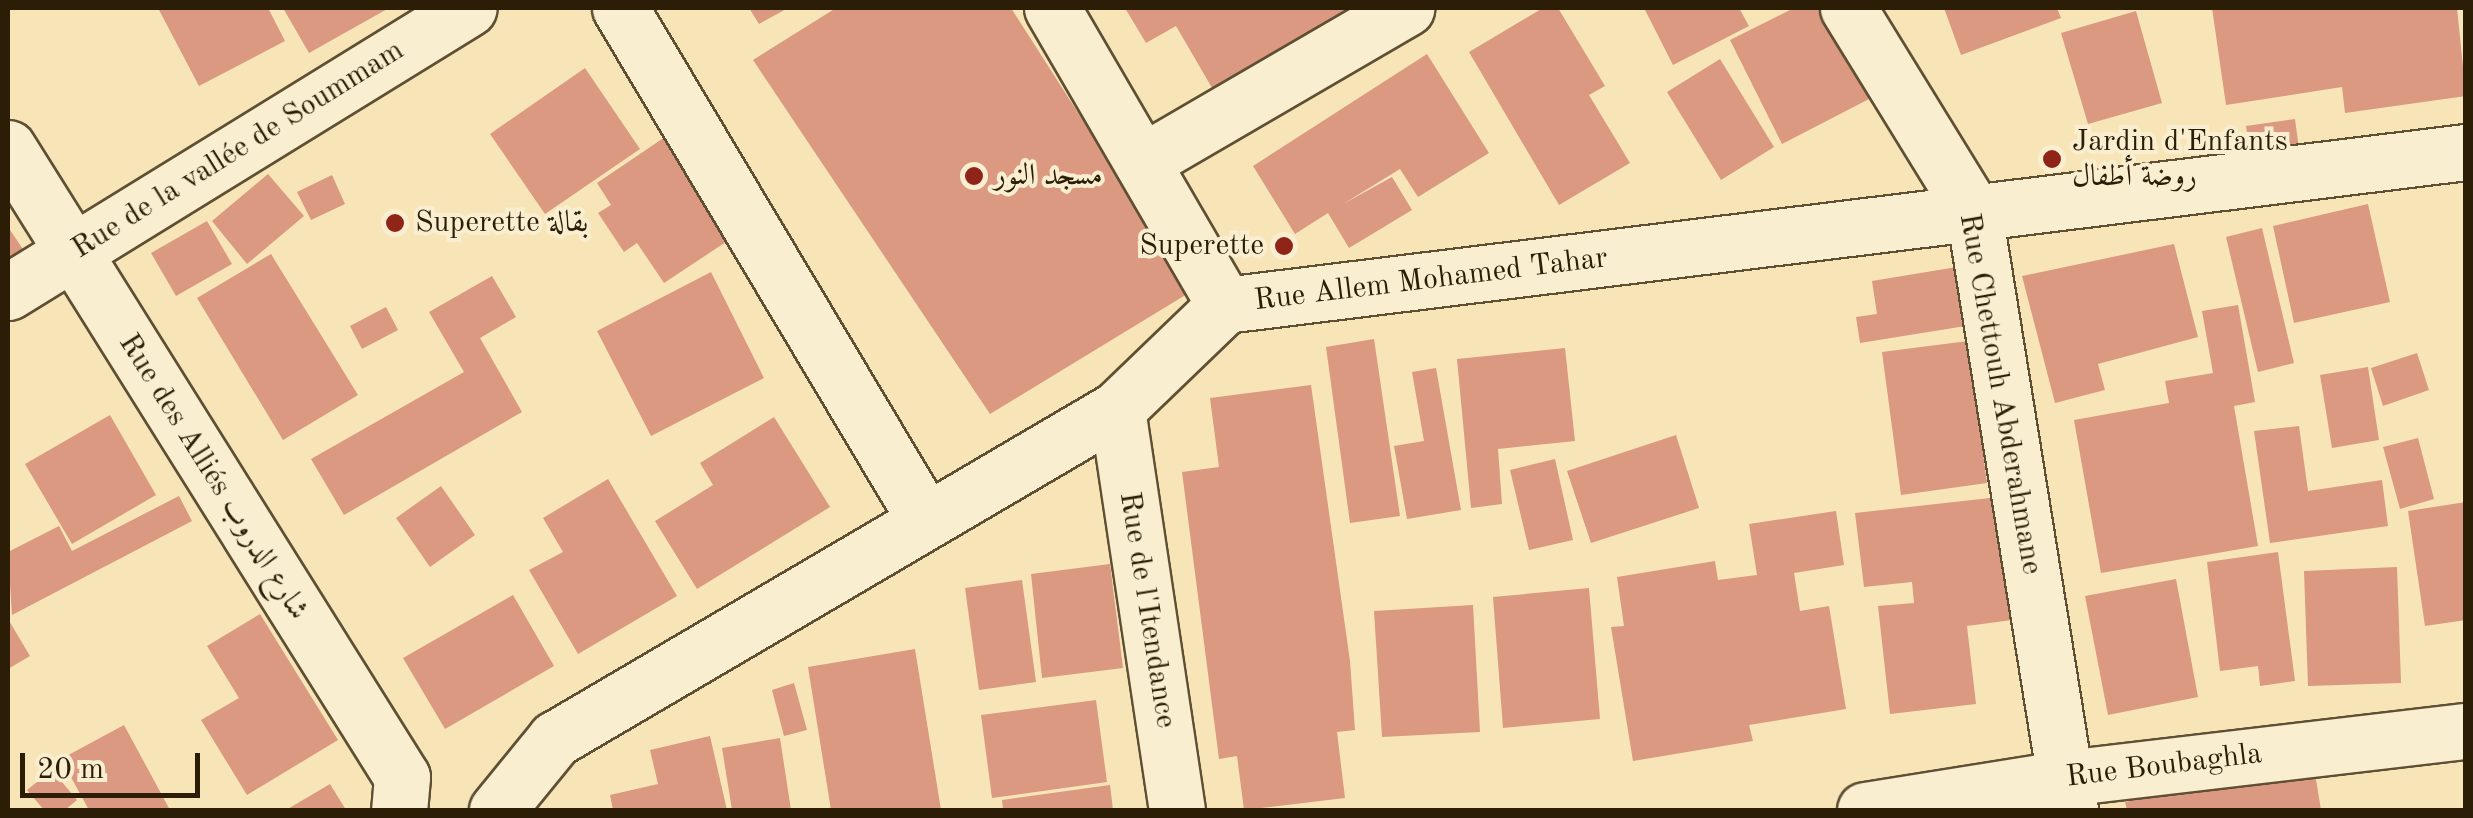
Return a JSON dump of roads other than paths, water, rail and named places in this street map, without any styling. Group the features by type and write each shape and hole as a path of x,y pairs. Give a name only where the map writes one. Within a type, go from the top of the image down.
{"street":[{"name":"Rue de la vallée de Soummam","path":"8,292 469,8"},
{"path":"620,8 926,521"},
{"path":"1052,8 1225,305"},
{"path":"1142,162 1407,8"},
{"name":"Rue Chettouh Abderahmane","path":"1848,8 1974,213 2068,794"},
{"name":"Rue des Alliés شارع الدروب","path":"8,148 402,777 400,810"},
{"name":"Rue Allem Mohamed Tahar","path":"497,810 555,739 1117,410 1225,305 2466,152"},
{"name":"Rue de l'Itendance","path":"1117,410 1177,810"},
{"name":"Rue Boubaghla","path":"1864,810 2068,794 2466,731"}],"place":[{"name":"Jardin d'Enfants روضة أطفال","path":"2052,159"},
{"name":"مسجد النور","path":"974,176"},
{"name":"Superette بقالة","path":"395,223"},
{"name":"Superette","path":"1284,246"}]}
